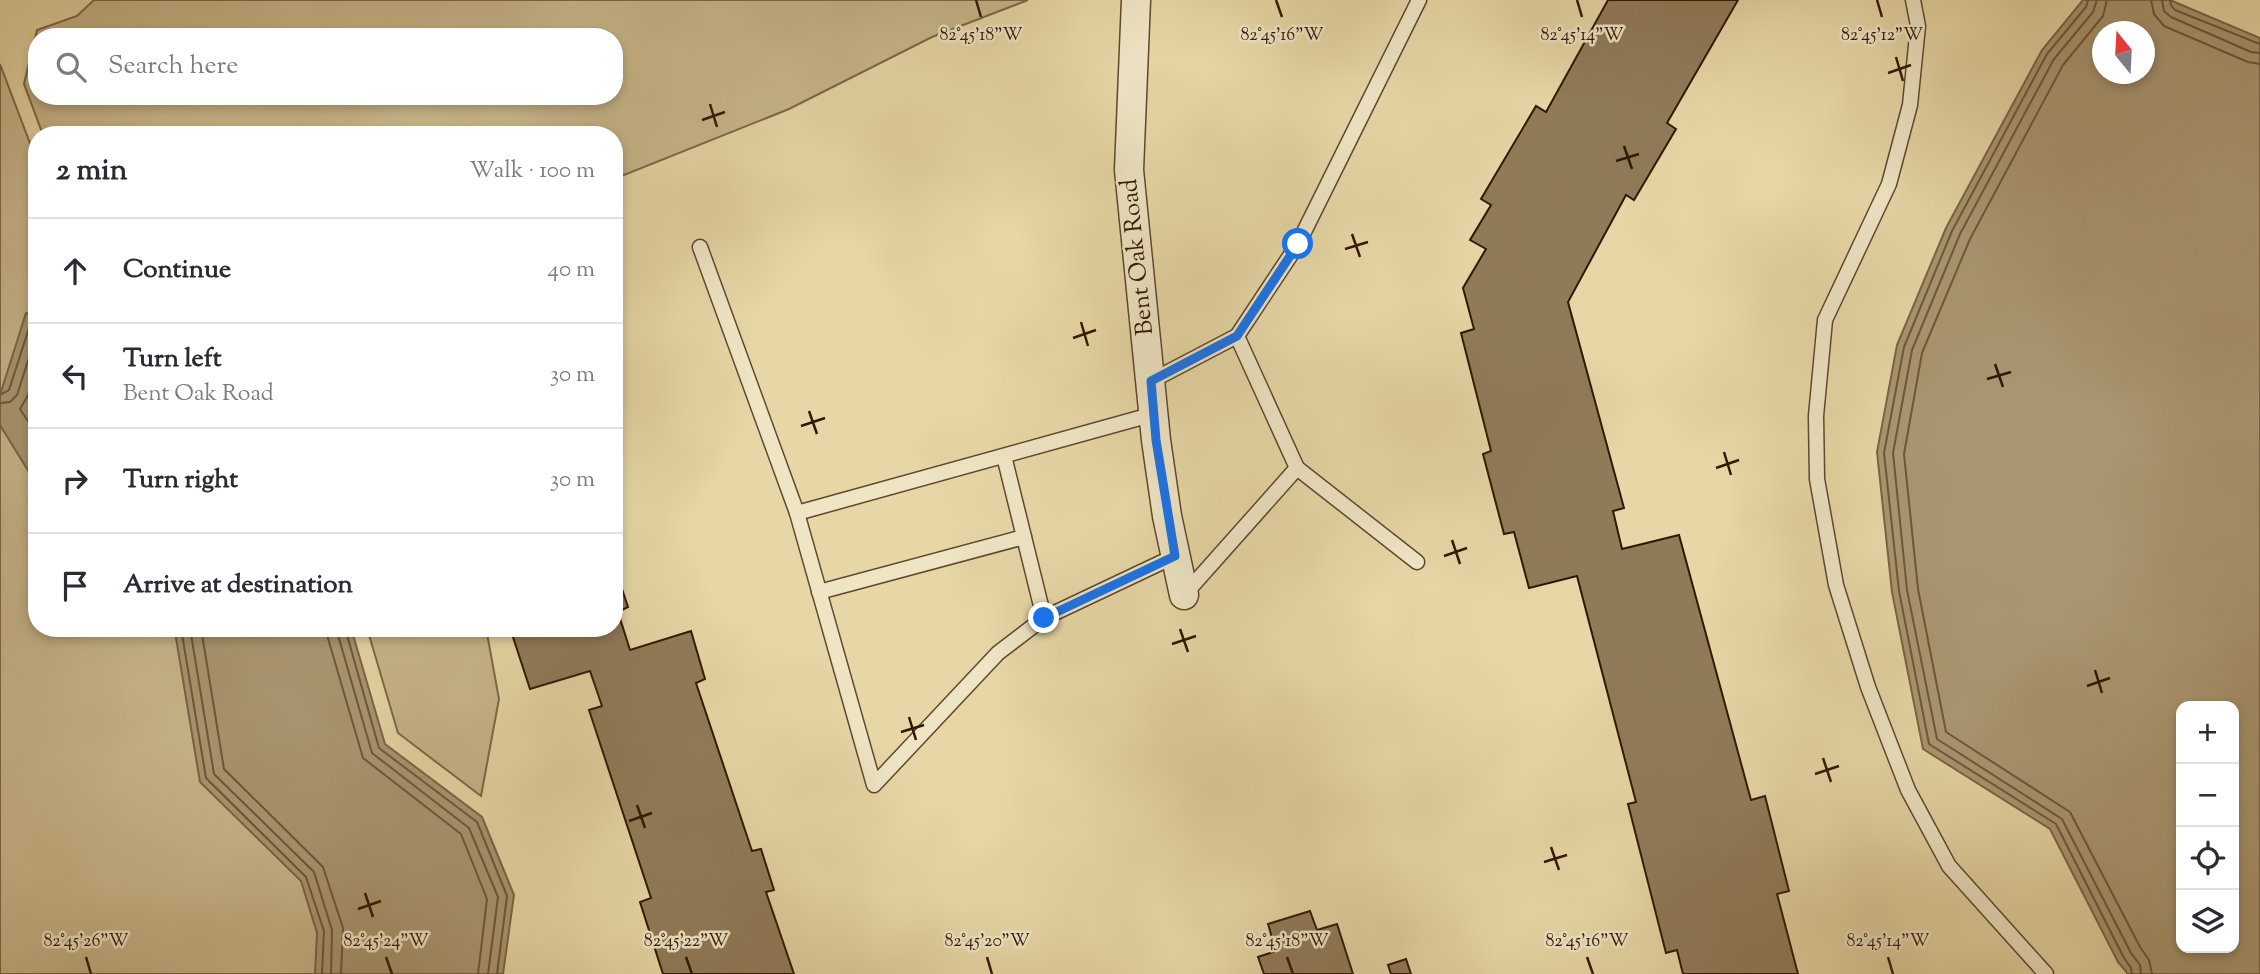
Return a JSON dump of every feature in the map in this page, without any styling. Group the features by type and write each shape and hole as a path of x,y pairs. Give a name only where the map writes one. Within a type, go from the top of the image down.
{"street":[{"name":"Bent Oak Road","path":"1136,0 1129,170 1167,516 1184,596"}],"lane":[{"path":"1151,381 1237,336 1298,244 1419,0"},
{"path":"1913,0 1918,26 1910,105 1889,184 1825,320 1816,416 1817,479 1836,585 1868,687 1908,790 1949,866 2046,974"},
{"path":"700,247 797,513 874,785 998,653 1044,618 1175,556"},
{"path":"1237,336 1297,468 1416,562"},
{"path":"797,513 1154,414"},
{"path":"1004,456 1044,618"},
{"path":"1184,596 1297,468"},
{"path":"819,592 1024,537"}],"shaded area":[{"path":"94,0 1028,0 932,37 789,109 623,175 623,126 40,126 32,105 623,105 623,28 43,28 77,16"},
{"path":"0,64 28,138 28,637 228,637 387,974 0,974"},
{"path":"28,67 28,95 24,84"},
{"path":"370,637 488,637 499,699 481,796 398,733"}],"water":[{"path":"2083,0 2170,0 2260,38 2260,974 2128,974 2118,962 2050,829 1923,749 1892,592 1877,452 1897,345 1946,228 2042,50"},
{"path":"26,313 28,470 0,425 0,395"},
{"path":"176,637 354,637 385,744 482,817 514,895 503,974 315,974 317,933 301,881 200,782"}],"building":[{"path":"1608,0 1738,0 1667,123 1676,129 1634,200 1626,195 1568,302 1624,508 1613,511 1622,549 1679,535 1751,800 1765,796 1789,891 1777,894 1798,974 1683,974 1677,950 1666,953 1628,804 1636,802 1577,576 1529,588 1514,532 1504,534 1483,454 1491,451 1461,333 1474,329 1463,288 1486,249 1470,240 1491,205 1481,199 1536,106 1546,112"},
{"path":"623,592 628,607 623,610"},
{"path":"623,628 630,650 691,631 705,679 696,683 752,851 761,849 774,890 766,892 794,974 663,974 640,902 651,898 589,710 602,706 590,671 530,689 513,637 623,637"},
{"path":"1310,911 1317,930 1337,924 1353,974 1264,974 1258,957 1276,951 1268,924"},
{"path":"1406,959 1411,974 1391,974 1388,965"}],"route":[{"path":"1044,618 1175,556 1156,440 1151,381 1237,336 1298,244"}]}
